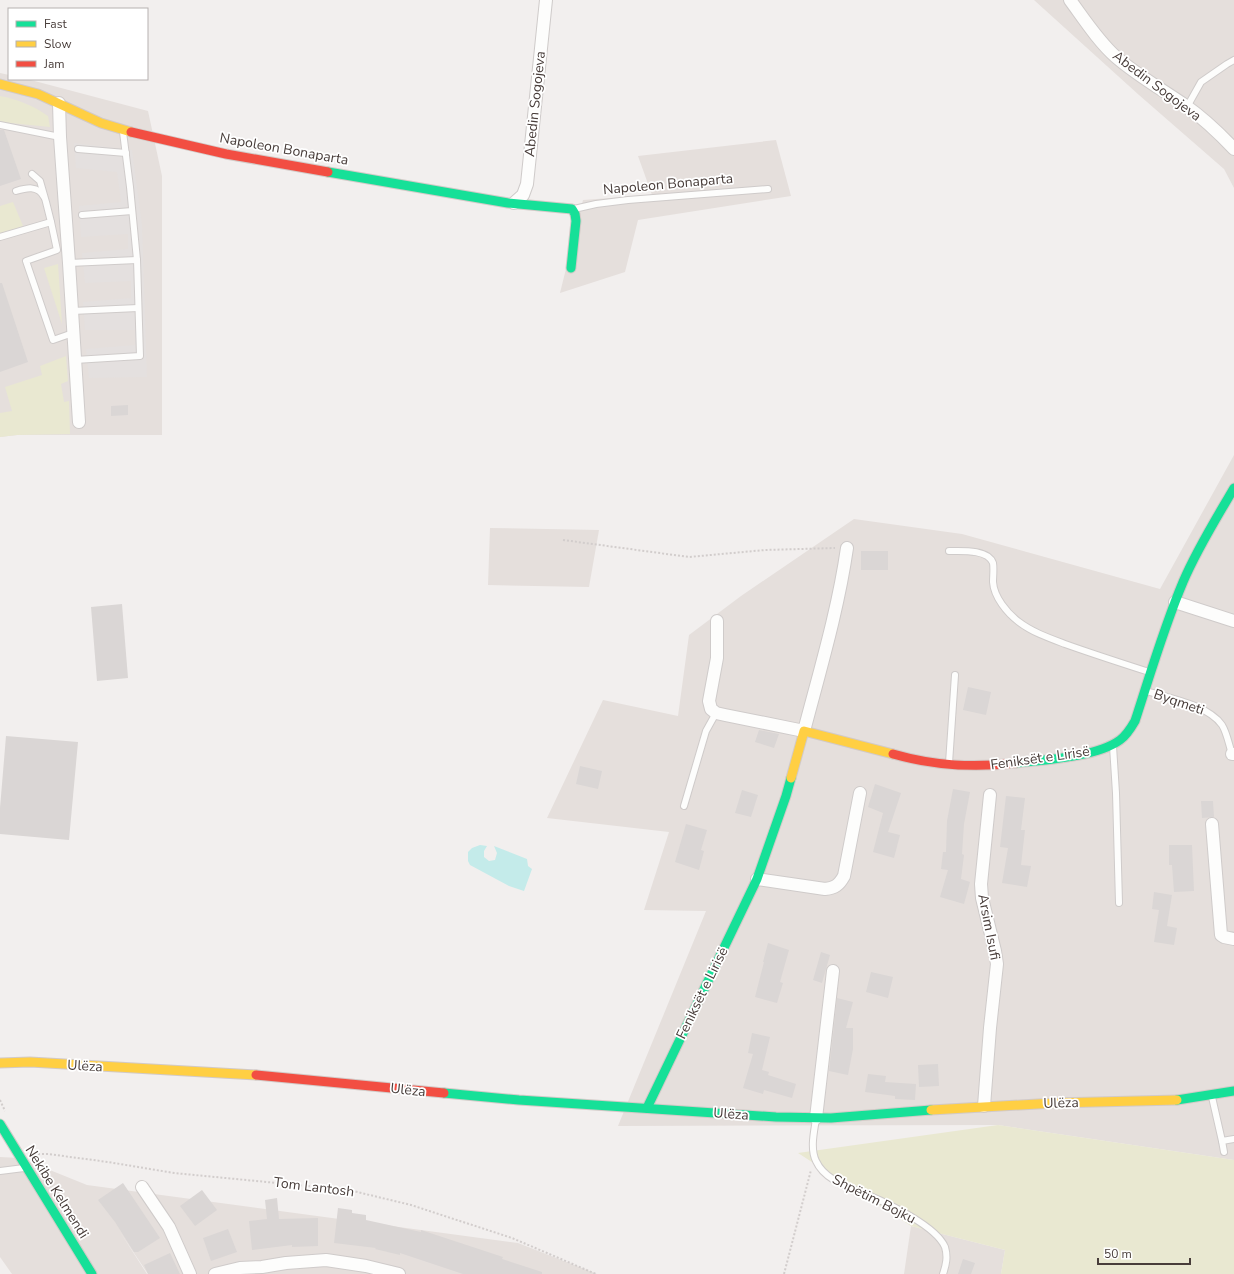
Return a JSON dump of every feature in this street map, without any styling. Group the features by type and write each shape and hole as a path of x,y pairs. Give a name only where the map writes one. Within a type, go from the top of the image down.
{"street":[{"name":"Abedin Sogojeva","path":"514,203 523,195 527,184 546,0"},
{"name":"Abedin Sogojeva","path":"1070,0 1098,39 1114,56 1135,73 1187,107 1208,124 1234,149"},
{"name":"Napoleon Bonaparta","path":"0,84 38,94 102,123 123,130 226,154 487,199 572,210"},
{"path":"60,103 60,137 79,422"},
{"path":"571,268 576,220 575,214 572,210"},
{"name":"Feniksët e Lirisë","path":"804,731 914,760 948,765 980,766 1038,760 1091,751 1113,744 1122,739 1129,732 1135,721 1175,602 1197,553 1234,488"},
{"name":"Feniksët e Lirisë","path":"647,1108 757,878 786,796 804,731 834,620 842,584 847,548"},
{"path":"1175,602 1234,621"},
{"path":"717,621 717,658 709,701 711,709 716,713 804,731"},
{"path":"757,878 825,889 836,886 841,882 844,876 860,793"},
{"name":"Arsim Isufi","path":"984,1106 997,964 982,898 981,884 990,795"},
{"path":"1212,824 1221,935 1234,939"},
{"path":"816,1118 833,971"},
{"name":"Ulëza","path":"0,1063 30,1062 273,1076 512,1100 754,1116 816,1118 984,1106 1080,1102 1167,1101 1234,1091"},
{"name":"Nekibe Kelmendi","path":"0,1124 25,1168 92,1274"},
{"path":"142,1187 170,1228 190,1274"},
{"path":"245,1274 270,1269 286,1262 326,1260 366,1266 399,1274"},
{"path":"215,1274 240,1268 270,1269"}],"lane":[{"path":"1187,107 1201,82 1234,60"},
{"path":"0,125 60,137"},
{"path":"75,360 140,356 137,260 123,130"},
{"path":"78,149 126,153"},
{"path":"32,174 40,181 57,250 26,261 53,340 74,333"},
{"path":"16,191 32,188 37,189 42,194 46,202"},
{"name":"Napoleon Bonaparta","path":"572,210 596,204 628,200 768,189"},
{"path":"82,215 132,211"},
{"path":"0,237 50,222"},
{"path":"69,263 137,260"},
{"path":"72,311 138,308"},
{"path":"949,550 966,550 977,552 989,558 994,569 993,583 1004,608 1013,617 1031,630 1100,656 1151,672"},
{"path":"948,765 955,675"},
{"name":"Byqmeti","path":"1145,690 1191,704 1207,711 1216,718 1223,727 1233,754"},
{"path":"684,806 706,730 716,713"},
{"path":"1113,744 1116,792 1118,903"},
{"path":"1211,1095 1224,1152"},
{"name":"Shpëtim Bojku","path":"816,1118 813,1149 815,1160 820,1168 828,1176 839,1183 905,1212 921,1223 936,1236 944,1246 947,1255 946,1266 943,1274"},
{"path":"1222,1141 1234,1139"},
{"path":"0,1171 25,1168"}],"path":[{"path":"563,540 689,557 765,550 847,548"},
{"name":"Tom Lantosh","path":"20,1158 37,1154 48,1154 174,1173 349,1190 411,1205 512,1238 596,1274"},
{"path":"784,1274 811,1170"}],"shaded area":[{"path":"1034,0 1234,0 1234,188 1224,169"},
{"path":"0,73 8,75 8,80 31,80 148,111 162,176 162,435 17,435 0,437"},
{"path":"776,140 791,196 638,220 625,272 560,293 583,200 652,195 638,156"},
{"path":"74,143 132,150 142,225 147,377 89,378 86,349 135,345 135,330 85,330 83,302 131,298 131,281 85,283 82,253 128,249 128,234 81,237 79,206 121,202 117,172 76,168"},
{"path":"1234,455 1234,1160 998,1125 618,1126 706,911 644,910 669,832 547,818 603,700 678,716 689,635 741,596 854,519 962,534 1160,589"},
{"path":"490,528 599,530 589,587 488,585"},
{"path":"0,1157 20,1158 87,1185 518,1243 597,1274 148,1274 120,1232 147,1274 12,1274 0,1257"},
{"path":"911,1226 1005,1250 1001,1274 904,1274"}],"green space":[{"path":"0,96 25,103 43,112 48,116 50,127 0,122"},
{"path":"13,202 23,226 0,234 0,206"},
{"path":"58,264 62,324 44,268"},
{"path":"66,356 68,381 61,384 64,402 69,401 70,434 17,435 0,437 0,413 12,411 5,387 42,375 40,366"},
{"path":"998,1125 1234,1160 1234,1274 1001,1274 1005,1250 911,1226 798,1153"}],"water":[{"path":"480,845 487,846 484,851 484,857 489,861 495,860 497,853 494,846 527,859 528,866 532,869 524,891 509,886 470,865 468,861 468,852 472,848"}],"building":[{"path":"0,130 4,130 21,179 0,186"},
{"path":"0,283 2,283 28,362 0,372"},
{"path":"128,405 128,415 111,416 111,406"},
{"path":"861,551 888,551 888,570 861,570"},
{"path":"122,604 128,678 97,681 91,607"},
{"path":"968,687 991,692 986,715 963,710"},
{"path":"759,730 779,734 774,748 755,742"},
{"path":"6,736 78,742 69,840 0,834 0,808"},
{"path":"580,766 602,771 598,789 576,784"},
{"path":"875,784 901,793 888,832 900,835 894,858 873,852 883,813 868,807"},
{"path":"953,789 970,792 964,824 962,854 964,855 961,879 970,882 964,904 940,897 948,870 941,869 943,852 946,852 947,821"},
{"path":"742,790 758,795 751,817 735,813"},
{"path":"1006,796 1025,798 1021,830 1025,830 1021,865 1031,866 1027,887 1002,883 1008,848 1000,847"},
{"path":"1201,801 1213,801 1214,817 1202,818"},
{"path":"686,824 707,830 701,850 704,851 699,870 675,862"},
{"path":"1169,845 1192,845 1194,891 1174,892 1172,865 1169,865"},
{"path":"1154,892 1172,895 1167,926 1177,928 1174,945 1154,942 1159,910 1152,909"},
{"path":"768,943 789,950 780,982 783,983 777,1003 755,997"},
{"path":"821,952 830,955 822,983 813,980"},
{"path":"871,972 893,977 888,998 866,992"},
{"path":"837,998 853,1002 846,1028 853,1028 853,1049 848,1075 829,1071"},
{"path":"752,1033 770,1037 762,1070 769,1072 768,1075 796,1084 792,1098 764,1090 763,1094 743,1088 753,1054 748,1053"},
{"path":"938,1064 939,1086 919,1087 918,1065"},
{"path":"868,1074 886,1076 885,1082 916,1084 915,1100 895,1099 895,1096 865,1092"},
{"path":"123,1183 160,1238 138,1252 134,1252 115,1222 98,1200"},
{"path":"202,1190 217,1210 195,1226 180,1206"},
{"path":"277,1198 279,1219 318,1218 318,1246 292,1247 292,1245 252,1250 249,1221 267,1219 265,1200"},
{"path":"338,1208 352,1210 352,1213 366,1215 366,1220 421,1232 421,1230 503,1257 502,1259 542,1272 542,1274 463,1274 400,1253 400,1255 375,1249 376,1248 334,1243"},
{"path":"228,1229 237,1252 211,1261 203,1238"},
{"path":"170,1253 180,1274 148,1274 144,1265"},
{"path":"963,1259 975,1263 971,1274 958,1274"}],"traffic: fast":[{"path":"328,172 508,203 572,209 575,214 576,221 571,268"},
{"path":"1016,763 1084,754 1110,746 1127,734 1135,721 1163,634 1188,570 1234,488"},
{"path":"647,1108 757,879 791,778"},
{"path":"1177,1100 1234,1091"},
{"path":"444,1093 519,1100 776,1117 831,1118 931,1110"},
{"path":"0,1124 92,1274"}],"traffic: slow":[{"path":"0,84 38,94 101,123 131,132"},
{"path":"791,778 804,731 893,754"},
{"path":"0,1063 30,1062 256,1075"},
{"path":"931,1110 1055,1103 1177,1100"}],"traffic: jam":[{"path":"131,132 226,154 328,172"},
{"path":"893,754 924,761 954,765 969,766 1016,763"},
{"path":"256,1075 444,1093"}]}
